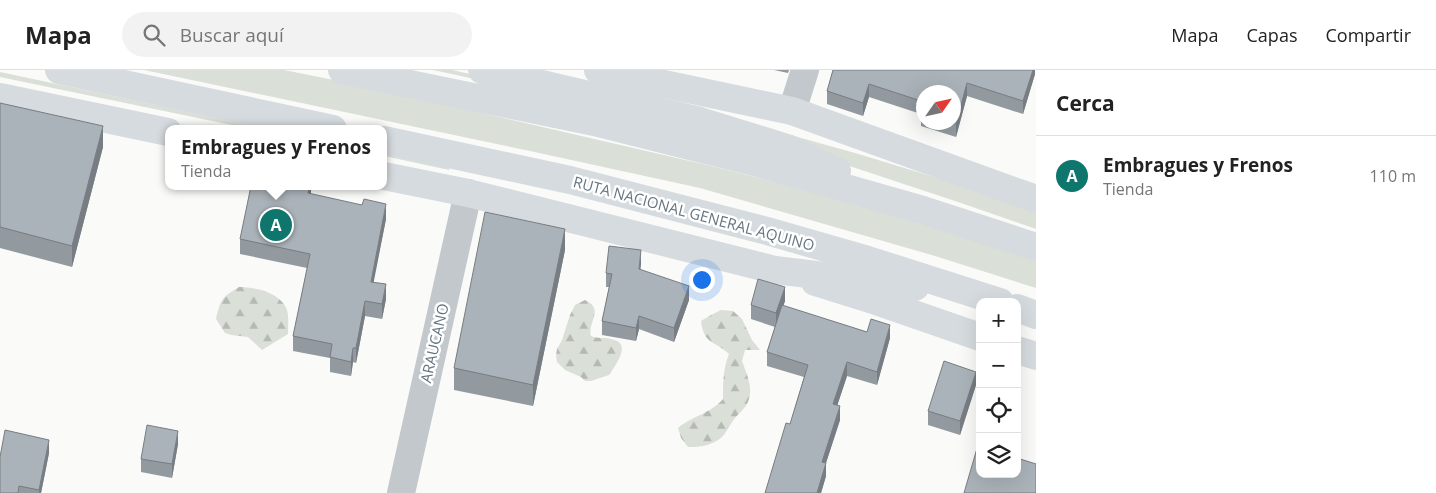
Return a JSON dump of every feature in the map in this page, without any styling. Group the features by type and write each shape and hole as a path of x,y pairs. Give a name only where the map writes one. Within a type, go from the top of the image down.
{"main road":[{"path":"59,70 314,125"},
{"path":"342,70 603,125 761,164 923,210 1036,247"},
{"path":"482,70 700,121 787,148 923,210"},
{"path":"598,70 792,112 1036,199"},
{"path":"0,97 165,131"},
{"name":"RUTA NACIONAL GENERAL AQUINO","path":"387,141 570,180 776,234 990,298"},
{"path":"387,177 468,193 775,270 876,301 976,336"},
{"path":"775,270 985,298"},
{"path":"1021,310 1036,316"},
{"path":"1021,351 1036,356"}],"street":[{"path":"792,112 805,70"},
{"name":"ARAUCANO","path":"401,493 468,193"}],"green space":[{"path":"144,70 284,70 369,87 707,165 826,195 945,230 1036,260 1036,288 935,256 700,188"},
{"path":"433,70 452,70 523,86 522,89"},
{"path":"0,72 250,125 232,125 0,77"},
{"path":"672,107 751,124 964,186 1036,211 1036,229 958,202"},
{"path":"387,154 450,167 449,170 387,157"},
{"path":"239,287 266,292 279,299 287,310 288,334 262,350 248,337 225,333 216,319 219,307 225,297"},
{"path":"585,300 591,304 595,312 590,331 591,336 618,341 622,349 619,360 609,375 591,381 585,381 581,377 565,370 557,362 556,355 575,305"},
{"path":"721,310 733,311 742,319 752,340 760,350 745,350 742,361 750,385 749,399 722,437 706,445 688,447 681,438 678,428 712,408 723,399 724,371 729,354 707,338 702,329 701,321"}],"building":[{"path":"833,70 1033,70 1023,101 967,83 961,105 961,85 916,85 916,99 869,84 863,103 827,91"},
{"path":"0,103 103,126 72,246 0,227"},
{"path":"250,190 309,190 308,193 362,205 364,199 386,204 371,282 386,284 382,304 365,301 356,348 353,348 351,362 330,357 332,344 293,336 310,254 240,239"},
{"path":"485,212 565,229 533,385 454,368"},
{"path":"609,246 641,250 639,269 689,286 674,328 639,316 636,328 602,321 612,274 606,273"},
{"path":"758,279 785,287 776,313 751,305"},
{"path":"782,305 867,332 871,319 890,325 877,372 847,362 833,404 840,406 822,462 826,463 817,493 765,493 786,423 790,424 808,365 767,352"},
{"path":"944,361 976,372 960,421 928,411"},
{"path":"147,425 178,431 172,464 141,459"},
{"path":"5,430 49,440 39,490 19,486 18,493 0,493 0,457"},
{"path":"976,452 976,478 1021,478 1021,459 1036,464 1036,493 964,493"}],"place":[{"name":"Embragues y Frenos","path":"276,225"}]}
